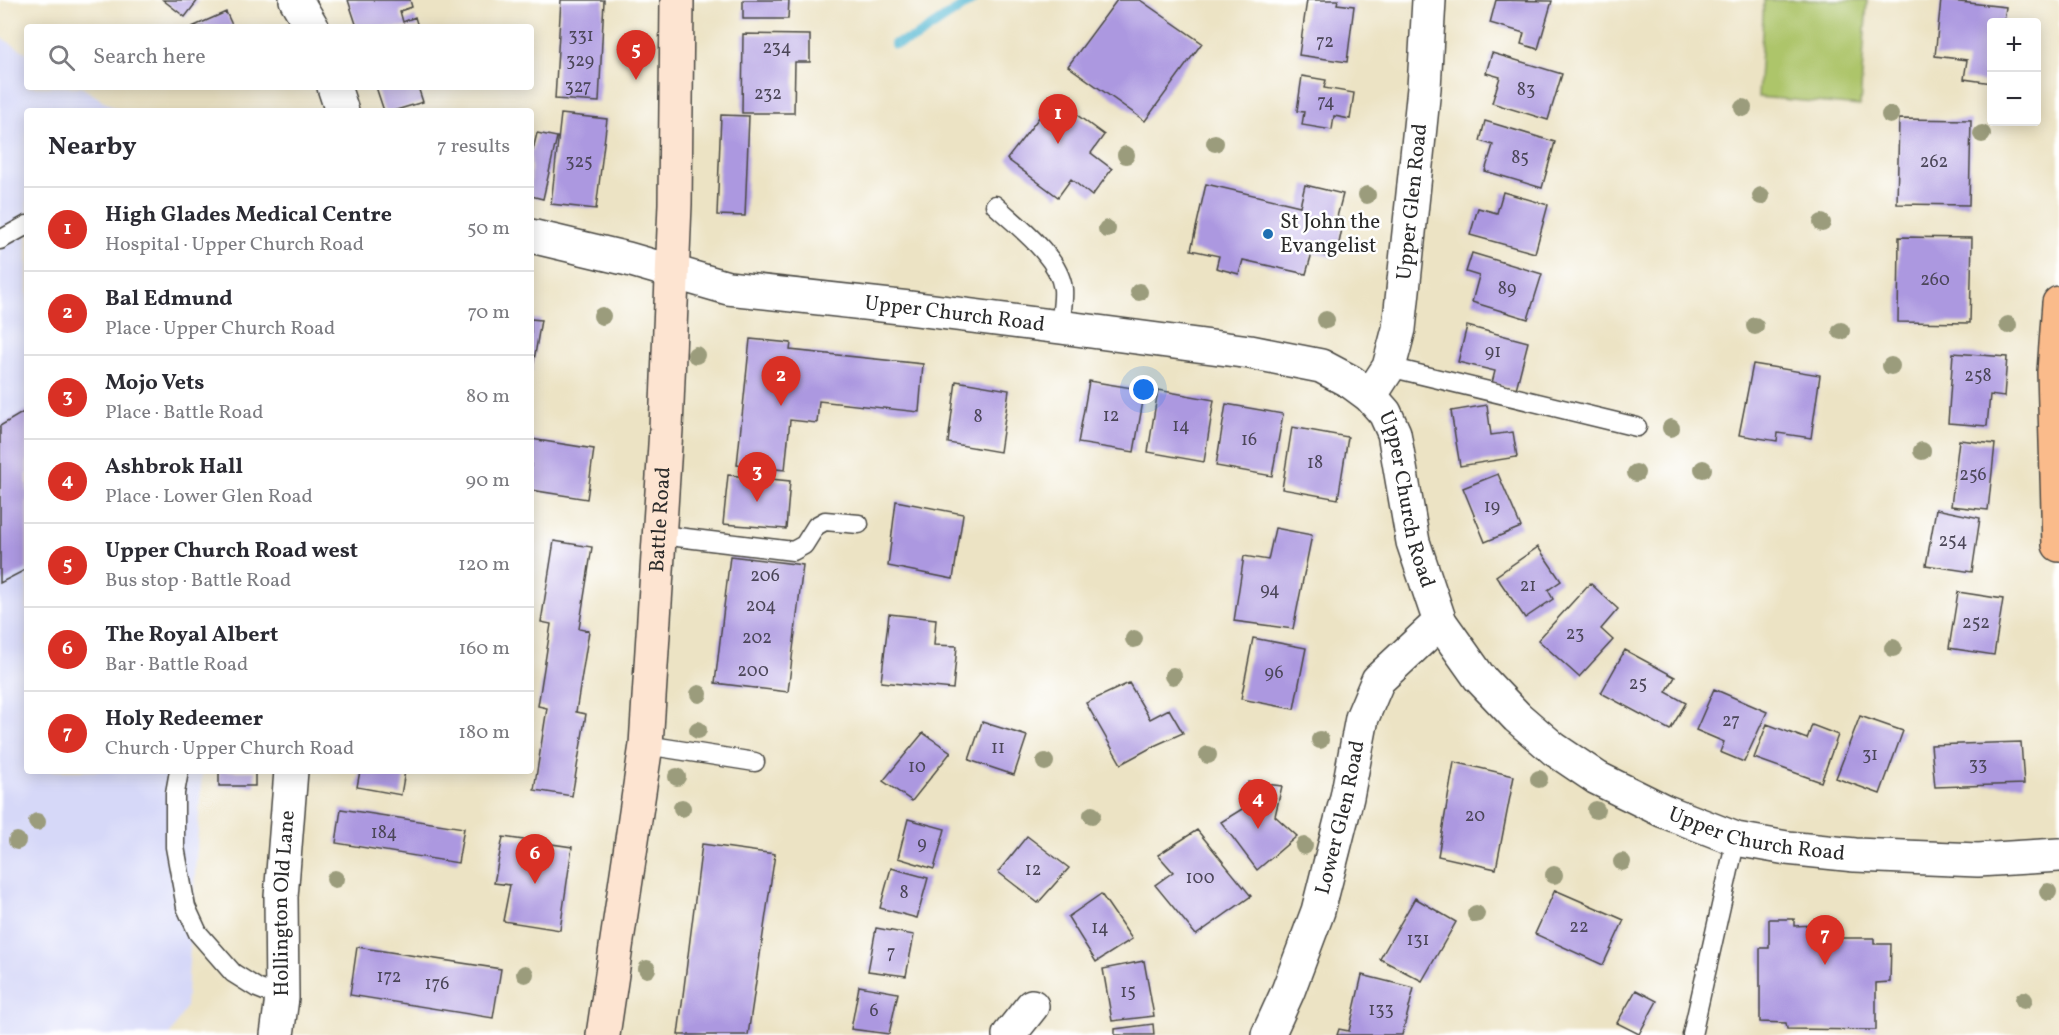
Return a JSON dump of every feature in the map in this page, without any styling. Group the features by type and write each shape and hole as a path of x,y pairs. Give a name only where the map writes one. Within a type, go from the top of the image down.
{"highway":[{"path":"2059,303 2054,372 2059,545"}],"main road":[{"name":"Battle Road","path":"603,1035 646,745 661,535 673,272 677,0"}],"street":[{"path":"296,0 310,24"},
{"name":"Upper Glen Road","path":"1370,396 1389,367 1399,329 1424,88 1429,0"},
{"path":"334,90 341,108"},
{"name":"Upper Church Road","path":"534,237 728,288 1060,327 1250,352 1321,366 1351,382 1370,396 1384,413 1394,433 1413,542 1440,622 1479,677 1517,717 1554,749 1597,778 1654,806 1736,839 1787,848 1864,855 1978,860 2059,855"},
{"name":"Lower Glen Road","path":"1268,1035 1288,991 1318,911 1347,797 1362,718 1378,680 1440,622"},
{"name":"Hollington Old Lane","path":"277,1035 282,998 281,897 291,774"},
{"path":"1009,1035 1032,1006"}],"lane":[{"path":"995,205 1037,244 1054,265 1063,288 1060,327"},
{"path":"0,240 24,227"},
{"path":"1389,367 1637,427"},
{"path":"661,535 793,551 804,545 816,526 825,521 859,524"},
{"path":"646,745 755,762"},
{"path":"178,774 175,793 175,847 186,907 198,933 232,973 257,988 282,998"},
{"path":"1692,1035 1736,839"}],"shaded area":[{"path":"0,37 24,51 24,90 86,90 115,108 24,108 24,774 202,774 186,1007 170,1035 0,1035"}],"green space":[{"path":"1764,0 1867,0 1860,106 1758,97"}],"building":[{"path":"163,0 198,0 185,17"},
{"path":"348,0 410,0 412,7 400,11 403,22 415,17 417,24 356,24"},
{"path":"561,0 604,0 599,102 555,99"},
{"path":"743,0 789,0 788,19 743,19"},
{"path":"1117,0 1140,0 1202,43 1145,121 1068,66"},
{"path":"1307,0 1338,0 1337,4 1354,6 1347,62 1299,55"},
{"path":"1496,0 1552,1 1538,49 1521,44 1524,33 1490,23"},
{"path":"1941,0 2006,7 2005,18 1987,18 1987,82 1964,79 1967,60 1935,56"},
{"path":"226,12 232,24 199,24"},
{"path":"743,34 810,35 810,62 795,62 794,113 742,113"},
{"path":"1492,53 1562,74 1548,120 1492,103 1500,77 1486,73"},
{"path":"1302,76 1326,80 1324,88 1354,93 1350,119 1334,116 1332,130 1302,125 1304,112 1297,111"},
{"path":"377,90 419,90 423,102 403,108 383,108"},
{"path":"1054,98 1104,135 1091,153 1112,169 1092,196 1071,179 1058,197 1007,159"},
{"path":"561,114 607,119 596,209 551,204"},
{"path":"721,115 749,116 745,216 717,215"},
{"path":"1899,119 1971,120 1969,205 1897,204"},
{"path":"1485,121 1555,142 1542,188 1485,171 1493,145 1480,141"},
{"path":"537,133 557,137 543,199 534,197 534,146"},
{"name":"St John the Evangelist","path":"1206,184 1300,206 1305,185 1343,194 1337,217 1344,219 1336,258 1312,253 1306,274 1243,260 1239,274 1216,268 1219,256 1191,250"},
{"path":"1503,192 1548,205 1535,253 1470,235 1478,208 1497,213"},
{"path":"1899,237 1972,238 1970,323 1898,322"},
{"path":"1472,253 1542,274 1528,319 1472,302 1479,276 1466,272"},
{"path":"534,319 541,320 534,360"},
{"path":"1467,326 1528,342 1516,389 1492,383 1495,371 1458,362"},
{"path":"750,339 791,343 790,350 923,364 919,412 819,401 817,423 790,420 785,470 737,465"},
{"path":"1953,353 2007,357 2004,397 1990,395 1987,426 1948,423"},
{"path":"1753,364 1820,375 1811,438 1778,433 1777,441 1739,435"},
{"path":"956,381 1009,390 1000,452 948,443"},
{"path":"1089,381 1145,390 1134,452 1078,443"},
{"path":"1158,390 1214,400 1204,462 1148,452"},
{"path":"1226,404 1283,414 1272,476 1216,466"},
{"path":"1487,405 1491,435 1513,432 1517,457 1460,466 1451,411"},
{"path":"24,412 24,571 0,583 0,426"},
{"path":"1292,427 1348,437 1338,499 1282,489"},
{"path":"534,439 594,449 587,499 534,490"},
{"path":"1959,440 1995,444 1988,510 1951,506"},
{"path":"1498,474 1521,527 1485,542 1463,488"},
{"path":"728,475 790,481 786,529 723,524"},
{"path":"896,501 963,514 953,579 888,566"},
{"path":"1936,509 1980,518 1972,572 1926,565"},
{"path":"1275,528 1312,535 1293,629 1234,621 1244,556 1268,560"},
{"path":"554,541 592,547 579,629 589,631 576,712 586,714 572,796 534,790 547,708 538,706 551,624 541,622"},
{"path":"1538,547 1561,581 1548,590 1553,599 1525,618 1496,576"},
{"path":"730,556 803,565 788,692 715,683"},
{"path":"1590,583 1618,609 1601,629 1613,640 1579,677 1538,640"},
{"path":"1958,592 2003,599 1994,655 1949,648"},
{"path":"889,614 936,619 934,645 957,646 953,689 881,682"},
{"path":"1253,638 1306,648 1294,709 1241,699"},
{"path":"1625,650 1675,677 1666,692 1686,703 1670,730 1601,693"},
{"path":"1129,683 1150,719 1169,709 1183,733 1121,764 1086,703"},
{"path":"1714,689 1767,712 1744,762 1720,752 1724,742 1696,730"},
{"path":"1860,716 1903,731 1880,794 1836,778"},
{"path":"982,722 1027,736 1014,775 969,760"},
{"path":"1767,724 1807,739 1812,725 1838,735 1821,782 1754,758"},
{"path":"923,733 951,752 912,801 883,781"},
{"path":"2021,742 2024,784 1935,787 1931,745"},
{"path":"1454,762 1514,776 1496,869 1438,856"},
{"path":"219,774 255,774 255,786 219,786"},
{"path":"359,774 404,774 401,795 357,787"},
{"path":"1248,782 1282,786 1275,816 1297,836 1257,870 1221,822 1247,806"},
{"path":"341,809 464,828 458,863 336,843"},
{"path":"908,819 945,829 934,869 898,858"},
{"path":"1197,830 1251,896 1196,935 1155,885 1173,872 1158,855"},
{"path":"1027,836 1069,868 1038,903 998,872"},
{"path":"503,837 572,847 560,930 503,921 510,885 494,883"},
{"path":"702,844 775,854 748,1035 678,1035"},
{"path":"891,868 928,878 917,918 880,908"},
{"path":"1555,890 1624,920 1603,965 1535,934"},
{"path":"1101,894 1132,939 1096,962 1068,917"},
{"path":"1415,898 1456,922 1422,981 1380,959"},
{"path":"1769,919 1794,919 1794,926 1814,925 1814,938 1874,938 1874,944 1891,944 1890,982 1876,983 1876,1030 1787,1029 1786,1023 1760,1022 1760,948 1769,948"},
{"path":"876,928 914,935 906,976 868,971"},
{"path":"357,947 501,969 493,1018 350,995"},
{"path":"1144,961 1154,1016 1112,1021 1103,969"},
{"path":"1362,975 1414,988 1402,1035 1337,1035 1339,1029 1349,1031"},
{"path":"859,986 898,993 889,1034 851,1029"},
{"path":"1636,990 1657,1001 1639,1034 1617,1023"},
{"path":"1153,1024 1154,1035 1115,1035 1115,1029"}],"waterway":[{"path":"895,44 915,38 972,0"}],"place":[{"name":"Upper Church Road west","path":"636,80"},
{"name":"High Glades Medical Centre","path":"1058,144"},
{"name":"St John the Evangelist","path":"1268,234"},
{"name":"Bal Edmund","path":"781,406"},
{"name":"Mojo Vets","path":"757,502"},
{"name":"Ashbrok Hall","path":"1258,829"},
{"name":"The Royal Albert","path":"535,884"},
{"name":"Holy Redeemer","path":"1825,965"}]}
